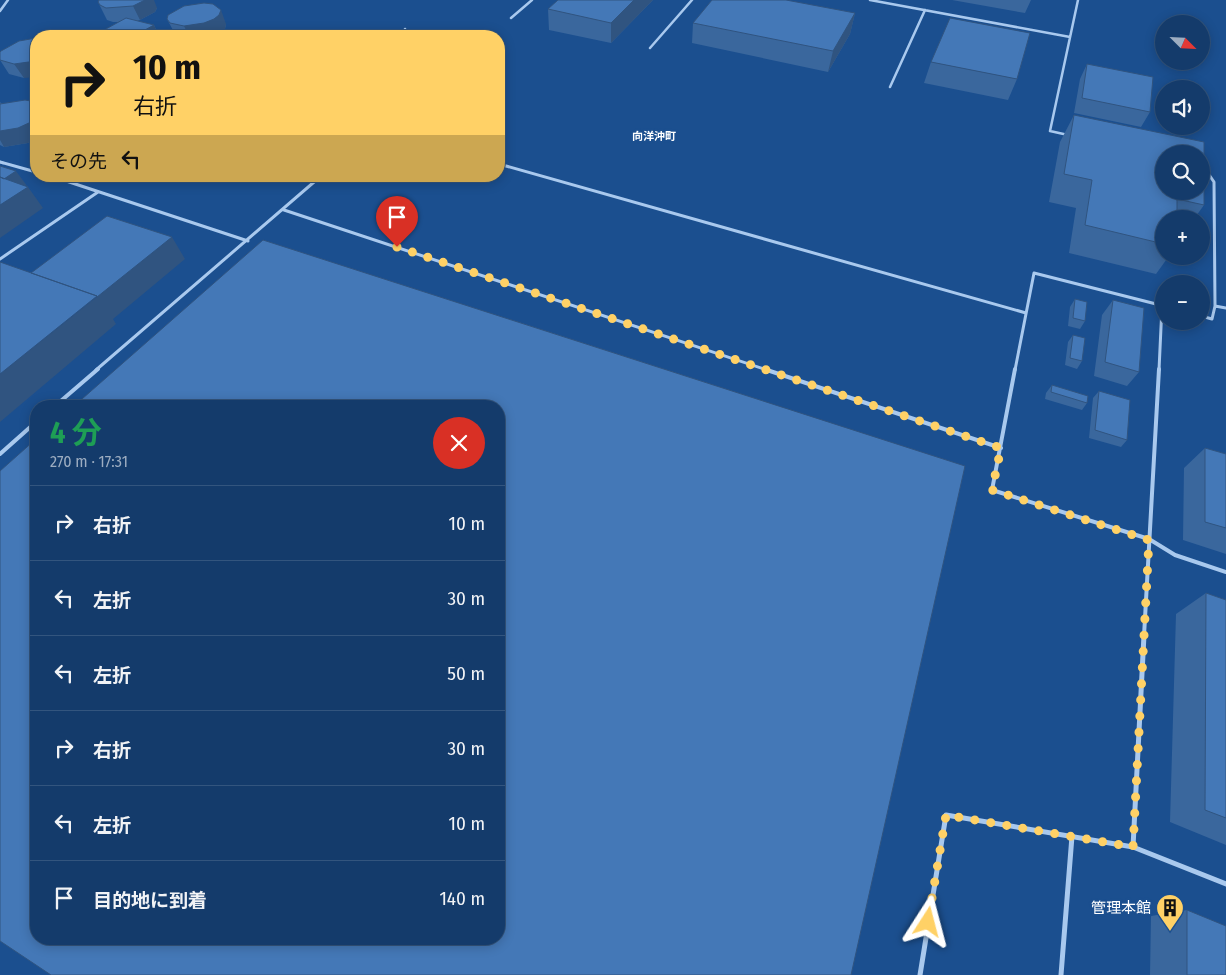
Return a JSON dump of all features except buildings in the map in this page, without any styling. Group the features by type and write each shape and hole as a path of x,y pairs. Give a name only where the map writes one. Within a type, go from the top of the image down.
{"lane":[{"path":"0,11 8,0"},
{"path":"511,18 532,0"},
{"path":"650,48 692,0"},
{"path":"870,0 1070,37"},
{"path":"1069,135 1050,131 1078,0"},
{"path":"890,87 925,10"},
{"path":"0,162 30,170"},
{"path":"505,166 1026,313"},
{"path":"1210,176 1214,182 1216,306 1212,318 1210,318"},
{"path":"68,182 248,241"},
{"path":"62,400 314,182"},
{"path":"0,260 98,192"},
{"path":"284,210 1001,448"},
{"path":"1155,304 1034,273 992,490 1149,540 1175,556 1226,572"},
{"path":"1216,306 1226,308"},
{"path":"1133,847 1162,330"},
{"path":"0,454 30,427"},
{"path":"920,975 946,815 1133,847 1226,884"},
{"path":"1062,975 1072,836"}],"place":[{"name":"管理本館","path":"1170,932"}],"district":[{"name":"向洋沖町","path":"654,136"}],"route":[{"path":"397,247 1001,448 992,490 1149,540 1133,847 946,815 928,922"}]}
